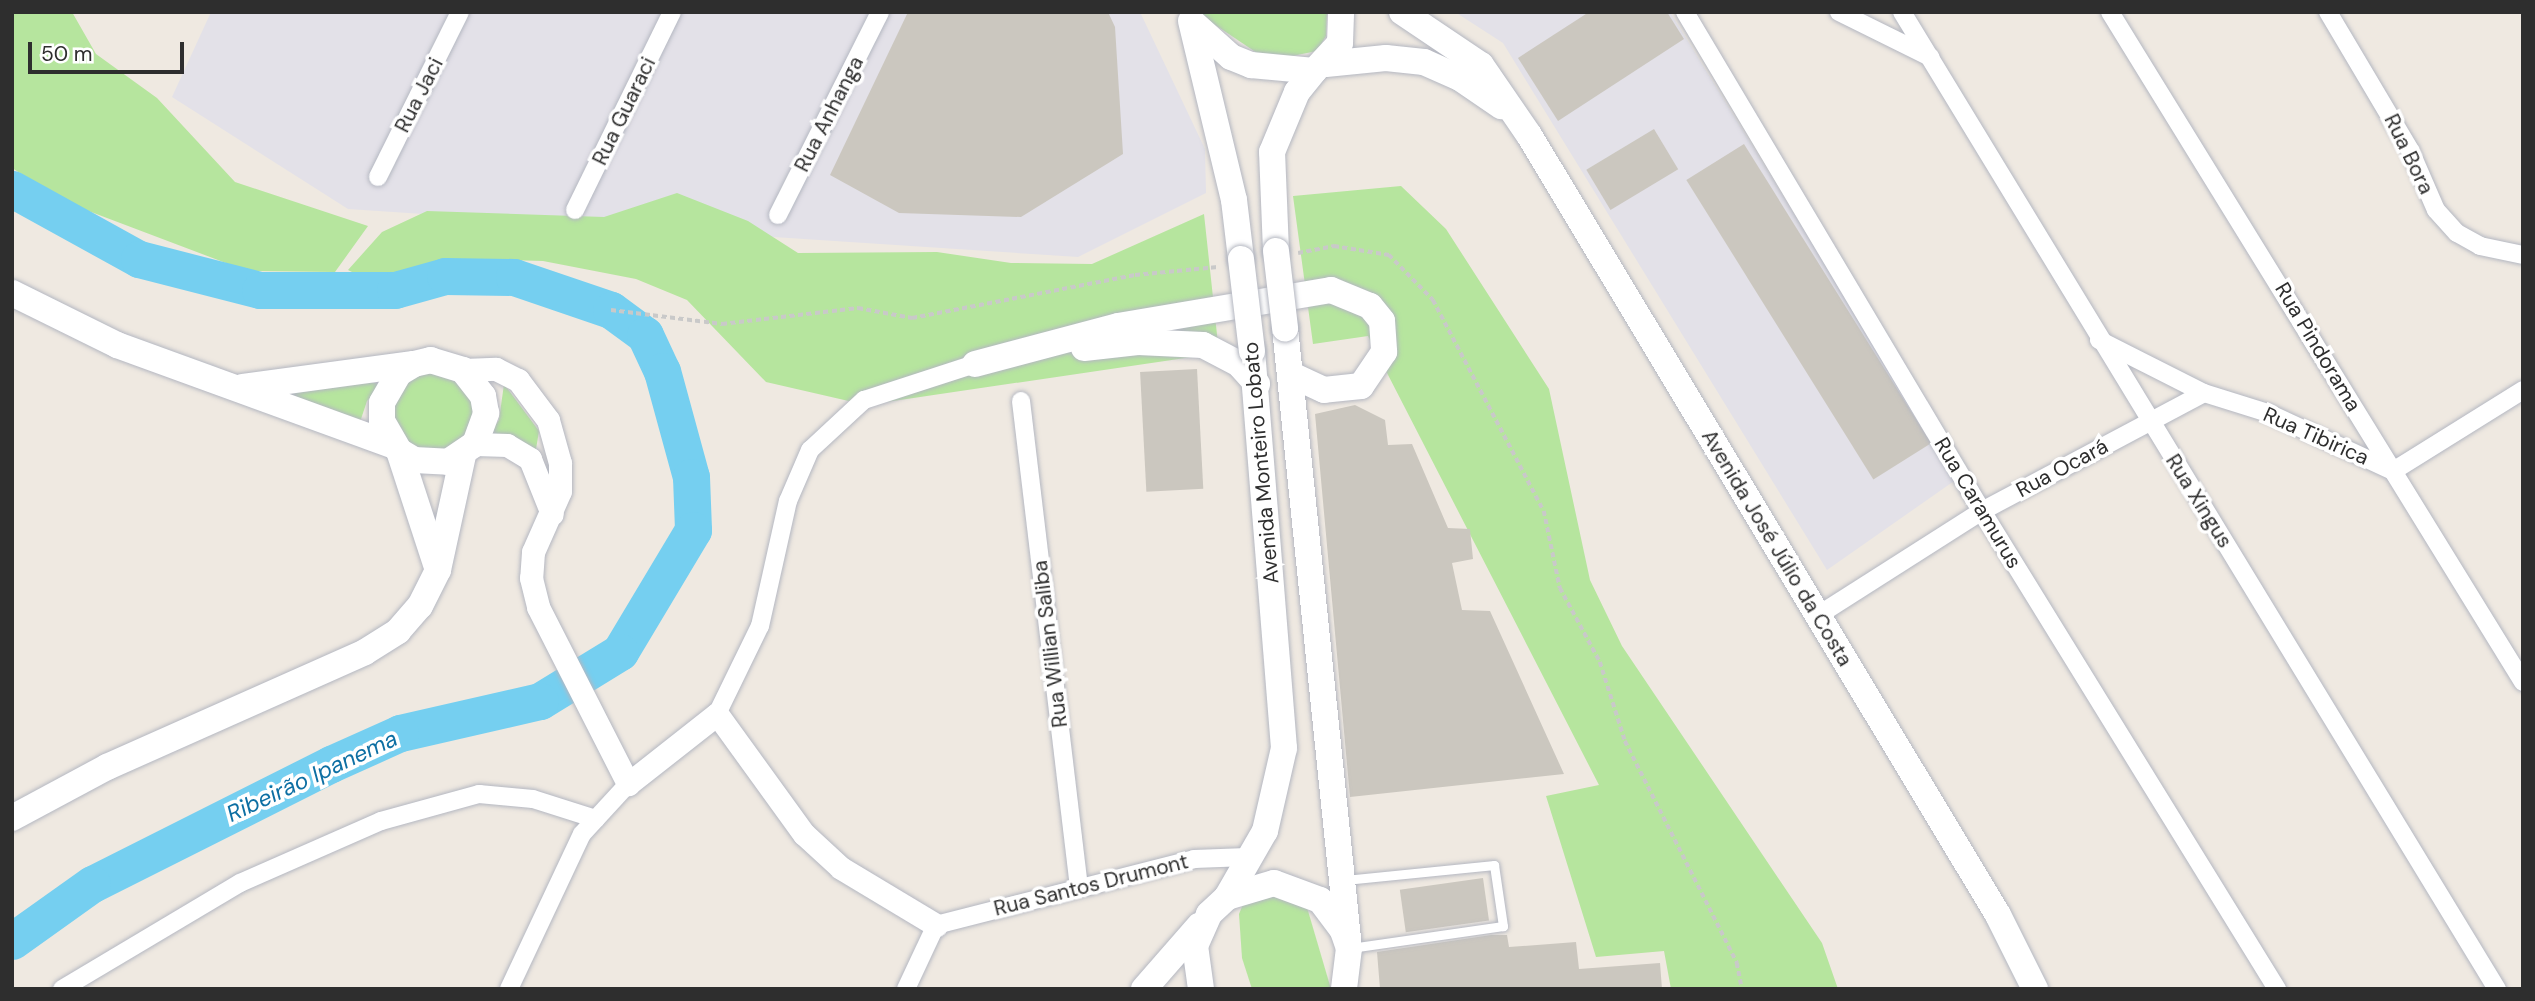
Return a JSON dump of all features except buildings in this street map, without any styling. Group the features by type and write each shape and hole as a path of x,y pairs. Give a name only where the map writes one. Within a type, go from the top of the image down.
{"main road":[{"name":"Avenida Monteiro Lobato","path":"1341,12 1340,43 1297,92 1272,152 1270,199 1292,375 1344,880 1348,973"},
{"name":"Avenida José Júlio da Costa","path":"1402,12 1482,65 1510,112 1543,156 1998,915 2035,989"},
{"name":"Avenida Monteiro Lobato","path":"1189,17 1234,200 1257,384 1284,748 1276,801 1218,905"},
{"name":"Avenida José Júlio da Costa","path":"1189,17 1231,57 1251,65 1320,68 1386,58 1424,62 1460,78 1510,112"},
{"path":"975,364 1118,326 1331,290 1370,306 1382,321 1384,352 1360,386 1324,390 1292,375"},
{"path":"12,292 117,345 241,387 430,464 469,449"},
{"path":"975,364 1126,344 1182,342 1228,356 1257,384"},
{"path":"12,818 223,712 365,652 398,631 420,606 438,570 469,449 486,413 483,396 463,370 431,360 241,387"},
{"path":"414,364 399,373 382,403 382,421 397,449 438,570"},
{"path":"1144,989 1218,905 1274,883 1299,888 1320,900 1348,973"},
{"path":"1201,989 1195,946 1218,905"}],"street":[{"name":"Rua Jaci","path":"378,177 460,12"},
{"name":"Rua Guaraci","path":"575,209 672,12"},
{"name":"Rua Anhanga","path":"778,215 880,12"},
{"name":"Rua Caramurus","path":"1685,12 1982,511 2277,989"},
{"path":"1839,12 1930,57"},
{"name":"Rua Xingus","path":"1902,12 2149,422 2373,777 2497,989"},
{"name":"Rua Pindorama","path":"2110,12 2523,682"},
{"name":"Rua Bora","path":"2328,12 2403,139 2436,210 2457,233 2480,246 2523,255"},
{"name":"Rua Tibirica","path":"2099,340 2204,393 2268,413 2393,471 2523,390"},
{"path":"509,989 539,917 582,834 628,784 717,714 760,626 788,501 810,450 864,400 975,364"},
{"path":"463,370 496,369 518,380 548,420 560,463 552,514 533,552 531,578 538,607 628,784"},
{"name":"Rua Ocará","path":"1817,616 1982,511 2204,393"},
{"name":"Rua Willian Saliba","path":"1021,401 1079,887"},
{"path":"469,449 507,445 530,458 552,514"},
{"path":"717,714 804,834 841,868 936,925 906,989"},
{"path":"62,989 240,883 381,821 479,794 533,799 596,819"},
{"name":"Rua Santos Drumont","path":"936,925 1194,859 1247,857"}],"lane":[{"path":"1344,880 1494,865 1503,926 1348,973"}],"shaded area":[{"path":"211,12 1140,12 1205,149 1206,193 1078,257 348,209 172,97"},
{"path":"1455,12 1670,12 1957,479 1827,570 1503,43"}],"green space":[{"path":"12,12 72,12 96,54 157,98 235,182 368,226 335,272 247,271 70,204 12,168"},
{"path":"1196,12 1327,12 1326,36 1317,51 1282,58 1257,53"},
{"path":"1401,186 1446,229 1549,389 1590,580 1622,646 1822,943 1838,989 1671,989 1664,951 1596,957 1546,796 1599,785 1368,336 1313,344 1293,196"},
{"path":"677,193 748,221 798,253 937,252 1011,263 1092,264 1204,214 1219,353 866,405 766,382 687,300 636,279 543,261 469,259 372,282 348,270 382,232 427,211 604,217"},
{"path":"450,371 476,404 471,432 435,455 397,438 390,397 408,374"},
{"path":"346,380 384,384 367,401 360,422 281,391"},
{"path":"504,384 539,431 536,449 489,434 499,420"},
{"path":"1266,892 1306,904 1331,989 1252,989 1242,958 1239,914 1246,897"}],"waterway":[{"name":"Ribeirão Ipanema","path":"12,189 139,259 260,290 395,290 445,276 514,277 611,310 645,335 662,371 691,477 693,530 620,652 540,701 400,733 331,764 92,884 12,941"}]}
